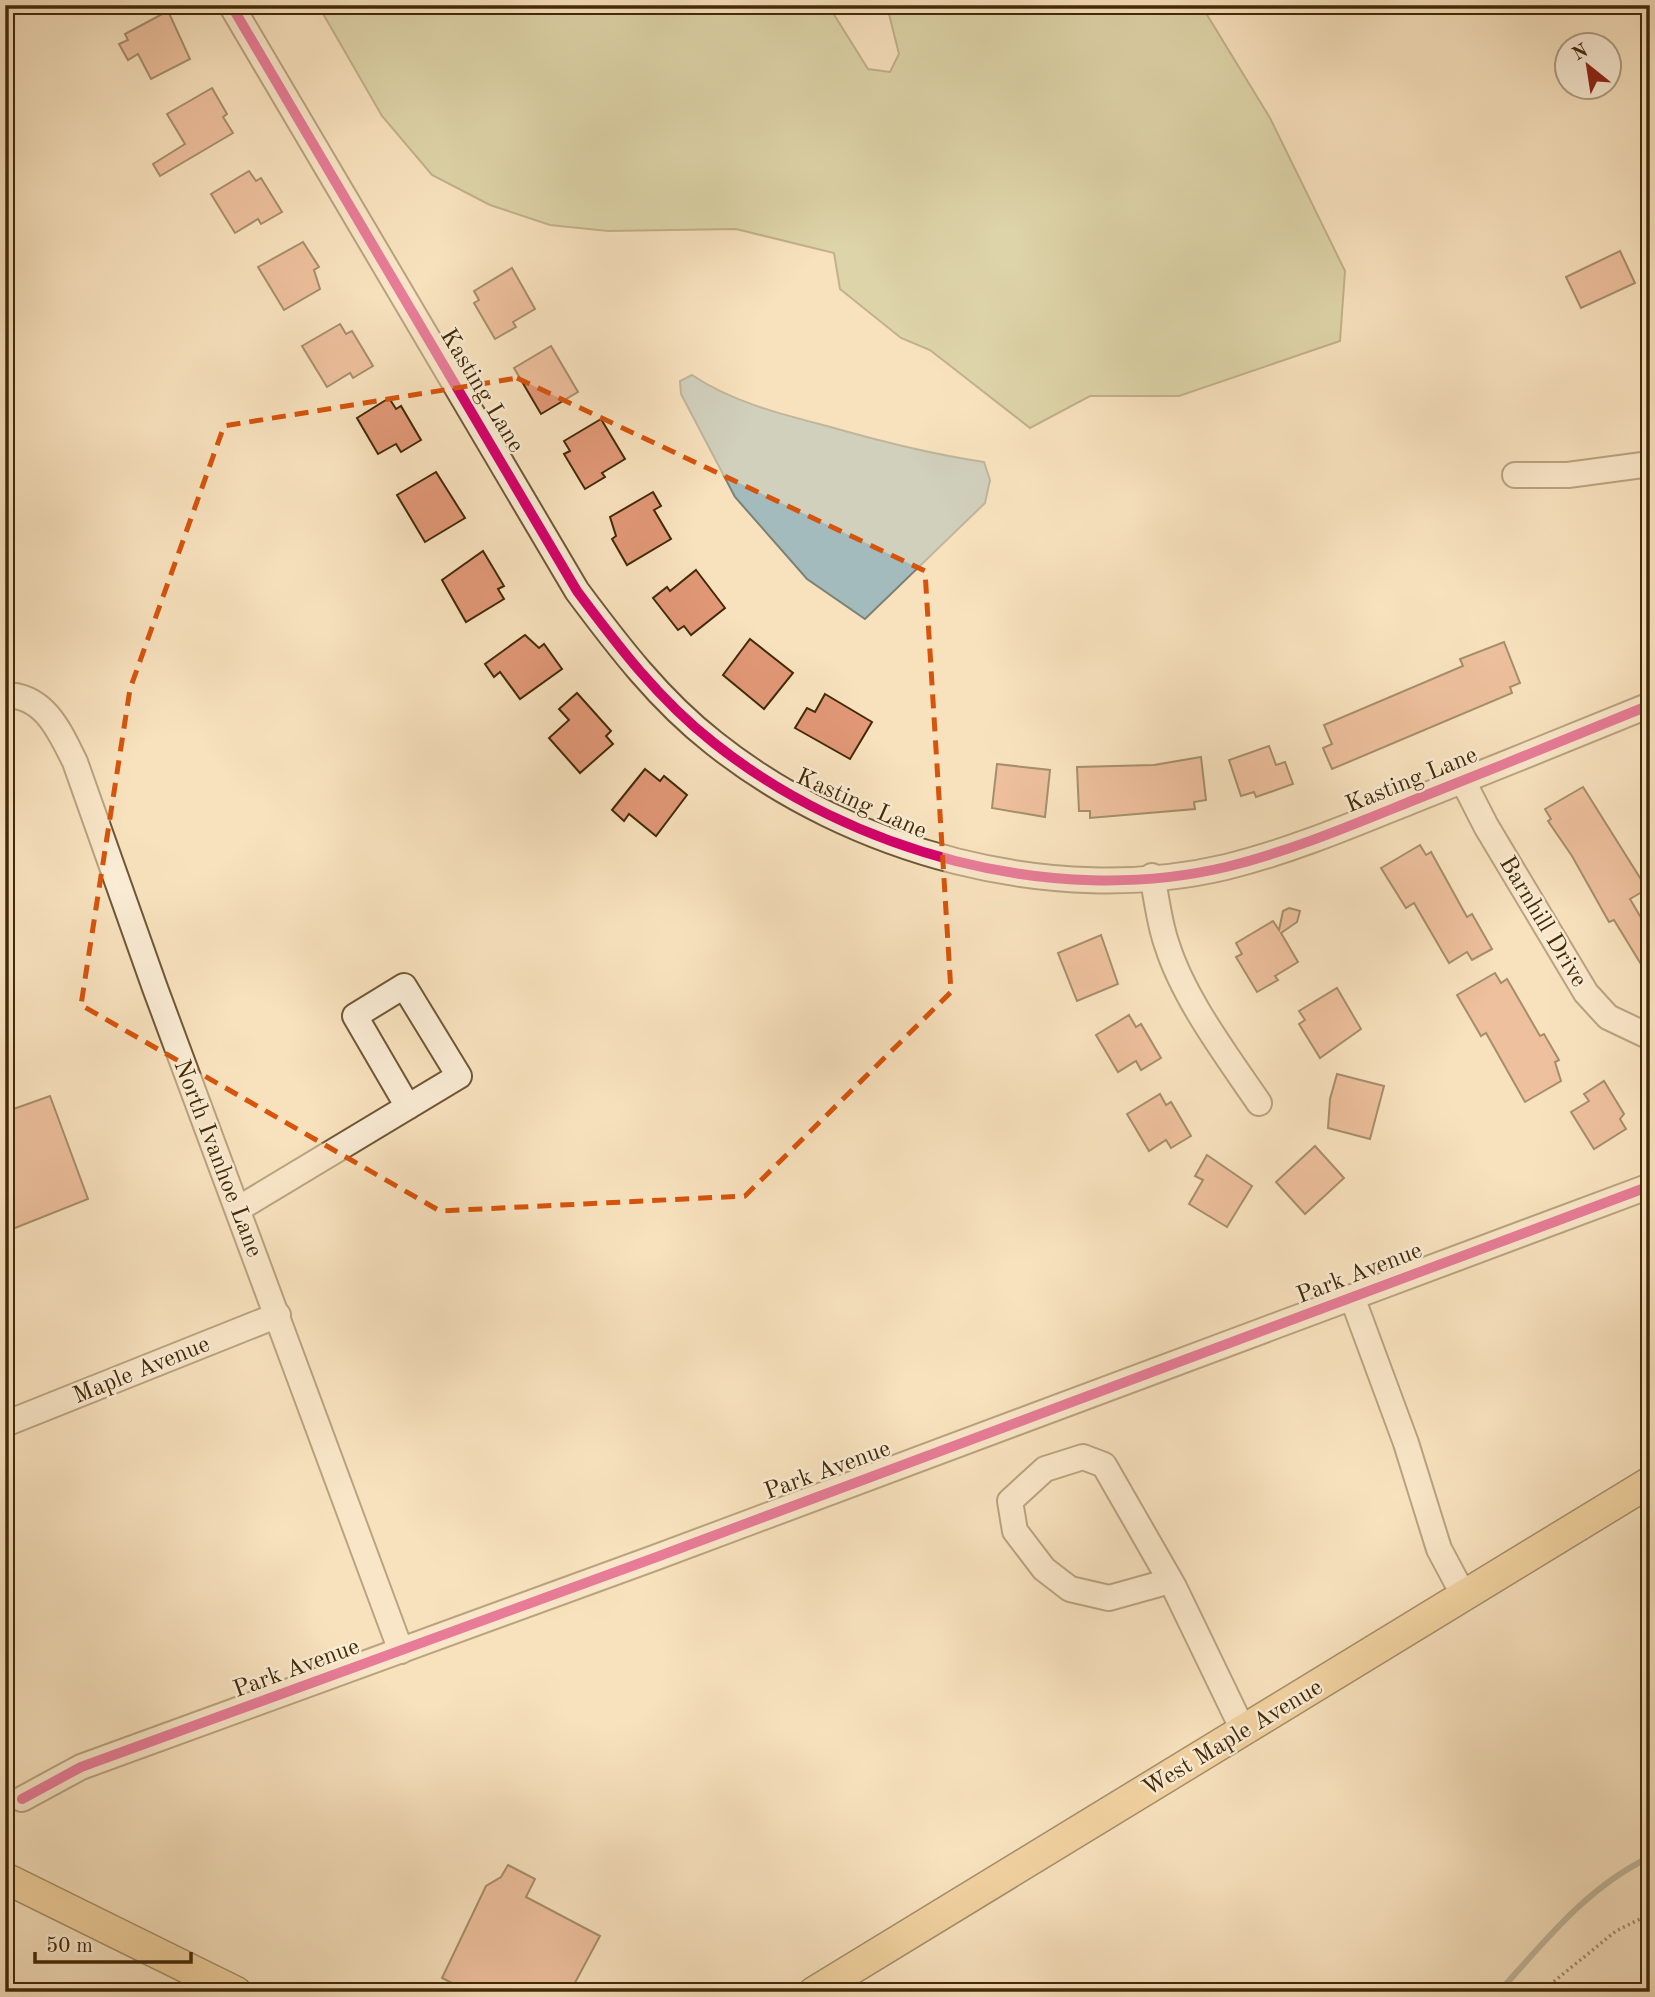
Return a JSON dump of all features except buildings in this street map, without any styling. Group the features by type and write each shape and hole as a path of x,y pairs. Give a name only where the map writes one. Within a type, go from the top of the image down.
{"main road":[{"name":"West Maple Avenue","path":"814,1991 1650,1482"},
{"path":"5,1878 236,1992"}],"street":[{"name":"Kasting Lane","path":"231,5 577,591 631,663 713,743 780,791 849,826 939,859 1004,872 1064,878 1152,876 1222,868 1291,849 1650,705"},
{"path":"1515,475 1568,475 1650,464"},
{"name":"North Ivanhoe Lane","path":"5,695 23,698 42,708 58,727 75,762 155,988 401,1651"},
{"name":"Barnhill Drive","path":"1462,781 1586,993 1608,1017 1650,1037"},
{"path":"1152,876 1166,944 1177,971 1227,1057 1259,1103"},
{"path":"238,1209 408,1107 459,1076 404,986 355,1016 408,1107"},
{"name":"Park Avenue","path":"22,1799 81,1767 401,1651 1650,1186"},
{"path":"1352,1297 1406,1443 1439,1549 1464,1596"},
{"name":"Maple Avenue","path":"5,1424 278,1315"},
{"path":"1170,1581 1109,1598 1070,1589 1044,1569 1015,1531 1010,1501 1045,1469 1083,1457 1104,1465 1170,1581 1243,1730"}],"path":[{"path":"1541,1992 1616,1931 1650,1914"}],"highlighted area":[{"path":"517,378 925,571 951,992 745,1196 440,1211 81,1005 130,689 224,426"}],"green space":[{"path":"318,5 828,5 868,69 890,72 899,54 889,14 882,5 1201,5 1270,118 1345,271 1340,341 1179,396 1090,396 1030,428 930,350 901,338 840,289 834,253 736,229 608,231 550,225 490,205 432,175 382,116"}],"water":[{"path":"692,375 724,393 775,412 905,447 984,462 990,480 985,503 865,619 807,579 735,497 681,394 680,381"}],"waterway":[{"path":"1499,1992 1550,1935 1587,1899 1627,1869 1650,1857"}],"cycle path":[{"path":"231,5 577,591 640,672 694,726 768,781 827,814 891,841 956,861 1024,875 1092,880 1160,878 1226,867 1298,845 1650,705"},
{"path":"22,1799 81,1767 654,1558 1650,1186"}]}
